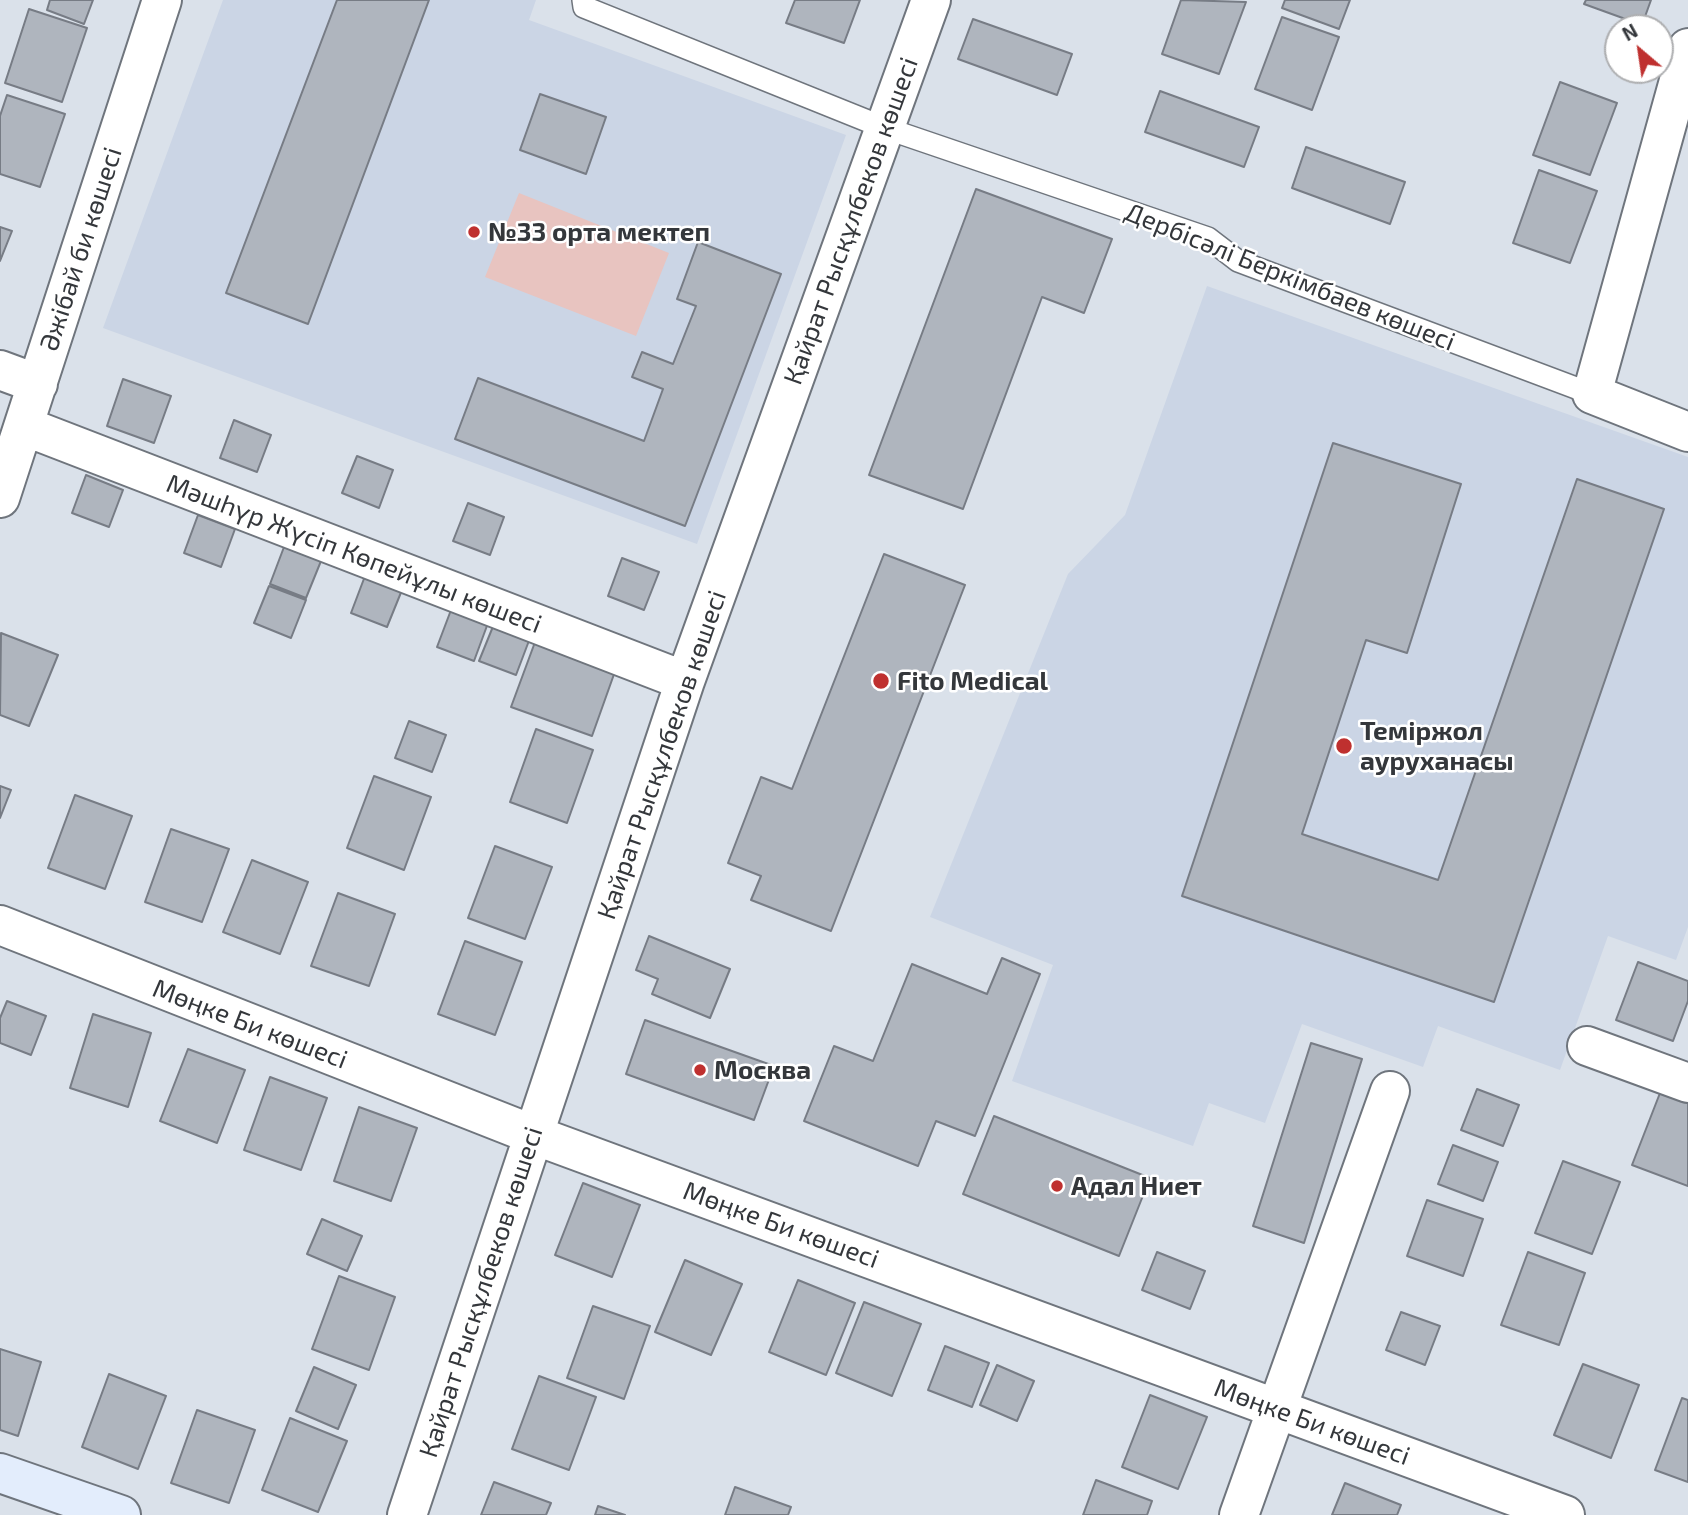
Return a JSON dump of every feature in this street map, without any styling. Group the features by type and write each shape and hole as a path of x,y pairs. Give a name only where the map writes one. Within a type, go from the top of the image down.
{"main road":[{"path":"0,1472 121,1515"}],"street":[{"name":"Әжібай би көшесі","path":"0,498 162,0"},
{"name":"Қайрат Рысқұлбеков көшесі","path":"407,1515 685,681 931,0"},
{"path":"1592,394 1688,48"},
{"path":"0,370 38,384"},
{"name":"Дербісәлі Беркімбаев көшесі","path":"1592,394 1688,432"},
{"name":"Мәшһүр Жүсіп Көпейұлы көшесі","path":"24,426 685,681"},
{"name":"Мөңке Би көшесі","path":"0,925 534,1135 1565,1515"},
{"path":"1587,1046 1687,1080"},
{"path":"1239,1515 1390,1091"}],"lane":[{"name":"Дербісәлі Беркімбаев көшесі","path":"583,0 584,7 885,128 1208,238 1238,261 1592,394"}],"shaded area":[{"name":"№33 орта мектеп","path":"223,0 536,0 529,20 846,135 697,544 103,328"},
{"path":"519,193 669,253 636,336 485,277"},
{"name":"Теміржол ауруханасы","path":"1207,286 1688,457 1688,927 1676,960 1608,936 1560,1070 1438,1026 1423,1067 1302,1024 1265,1123 1209,1103 1193,1146 1012,1081 1053,965 930,917 1068,574 1125,515"}],"building":[{"path":"50,0 93,0 84,24 47,10"},
{"path":"337,0 429,0 308,324 226,293"},
{"path":"795,0 860,0 844,43 786,23"},
{"path":"1181,0 1246,2 1219,74 1162,54"},
{"path":"1285,0 1350,0 1339,29 1282,8"},
{"path":"1586,0 1651,0 1646,14 1612,14 1584,4"},
{"path":"29,9 87,28 62,102 5,83"},
{"path":"1282,17 1339,37 1312,110 1255,89"},
{"path":"973,19 1072,54 1057,95 958,59"},
{"path":"1560,82 1617,103 1590,175 1533,155"},
{"path":"1160,91 1259,127 1244,167 1145,132"},
{"path":"540,94 606,117 586,174 520,150"},
{"path":"7,95 65,114 40,187 0,174 0,116"},
{"path":"1306,147 1405,182 1390,224 1292,188"},
{"path":"1539,170 1597,191 1570,263 1513,243"},
{"path":"976,189 1112,239 1084,313 1042,297 963,509 869,475"},
{"path":"0,227 12,231 0,261"},
{"path":"698,242 781,274 685,526 455,439 478,378 644,441 663,389 632,377 642,352 673,364 696,306 677,299"},
{"path":"123,379 171,396 154,443 107,426"},
{"path":"234,420 271,435 257,472 220,458"},
{"path":"1333,443 1461,484 1407,653 1366,640 1302,834 1438,880 1577,479 1664,509 1494,1002 1182,896"},
{"path":"357,456 393,470 379,508 342,493"},
{"path":"86,475 123,490 109,527 72,513"},
{"path":"468,503 504,517 490,555 453,541"},
{"path":"198,515 235,529 221,567 184,553"},
{"path":"284,547 321,561 306,598 270,584"},
{"name":"Fito Medical","path":"884,554 965,585 831,931 751,900 761,876 728,863 761,777 792,789"},
{"path":"622,558 659,572 644,610 608,596"},
{"path":"365,576 402,590 387,627 351,613"},
{"path":"269,586 306,600 291,638 254,623"},
{"path":"451,610 488,623 474,661 437,647"},
{"path":"494,624 530,638 516,675 479,661"},
{"path":"1,633 58,655 29,726 0,715"},
{"path":"538,634 618,663 592,736 511,707"},
{"path":"409,721 446,735 432,772 395,758"},
{"path":"536,729 593,750 567,823 510,802"},
{"path":"374,776 431,797 404,870 347,848"},
{"path":"0,786 11,790 0,818"},
{"path":"75,795 132,816 105,889 48,868"},
{"path":"171,829 229,849 202,922 145,902"},
{"path":"495,846 552,867 525,939 468,918"},
{"path":"252,860 308,882 280,954 223,932"},
{"path":"338,893 395,914 369,986 311,966"},
{"path":"649,936 730,969 710,1018 652,994 658,979 636,970"},
{"path":"465,941 522,962 495,1035 438,1014"},
{"path":"1002,958 1040,974 975,1136 936,1121 918,1166 804,1121 834,1046 873,1061 912,964 987,994"},
{"path":"1638,962 1688,981 1688,1001 1673,1041 1616,1020"},
{"path":"7,1001 46,1016 31,1055 0,1043 0,1018"},
{"path":"93,1014 151,1033 128,1107 70,1088"},
{"name":"Москва","path":"645,1020 774,1066 754,1120 626,1074"},
{"path":"1311,1043 1362,1059 1304,1243 1253,1226"},
{"path":"188,1049 245,1070 217,1143 160,1121"},
{"path":"270,1077 327,1098 301,1170 244,1150"},
{"path":"1477,1089 1519,1105 1503,1146 1461,1130"},
{"path":"1660,1093 1688,1103 1688,1186 1632,1165"},
{"path":"359,1107 417,1128 391,1201 334,1181"},
{"name":"Адал Ниет","path":"994,1116 1150,1178 1119,1256 963,1194"},
{"path":"1453,1145 1498,1162 1483,1201 1438,1184"},
{"path":"1563,1161 1620,1182 1592,1254 1535,1233"},
{"path":"583,1183 640,1205 612,1277 555,1255"},
{"path":"1427,1200 1483,1219 1463,1276 1407,1256"},
{"path":"322,1219 362,1236 347,1271 307,1254"},
{"path":"1157,1252 1205,1271 1190,1309 1142,1290"},
{"path":"1528,1252 1585,1273 1559,1345 1501,1325"},
{"path":"685,1260 742,1284 711,1355 655,1332"},
{"path":"339,1276 395,1297 369,1370 312,1349"},
{"path":"798,1280 855,1303 826,1375 769,1352"},
{"path":"864,1302 921,1324 892,1396 836,1373"},
{"path":"593,1306 650,1326 624,1399 567,1378"},
{"path":"1401,1312 1440,1326 1425,1365 1386,1350"},
{"path":"945,1346 989,1363 972,1407 928,1390"},
{"path":"0,1349 41,1362 18,1436 0,1430"},
{"path":"1583,1364 1639,1385 1611,1458 1554,1435"},
{"path":"997,1365 1034,1381 1017,1421 980,1405"},
{"path":"314,1367 356,1385 338,1429 296,1411"},
{"path":"109,1374 166,1396 138,1469 82,1447"},
{"path":"539,1376 596,1397 569,1470 512,1449"},
{"path":"1150,1395 1207,1417 1178,1489 1122,1467"},
{"path":"1682,1398 1688,1400 1688,1482 1655,1470"},
{"path":"197,1410 255,1430 229,1503 171,1483"},
{"path":"290,1418 347,1441 318,1512 262,1490"},
{"path":"1096,1480 1152,1501 1147,1515 1083,1515"},
{"path":"494,1482 551,1503 546,1515 481,1515"},
{"path":"1345,1483 1401,1505 1397,1515 1332,1515"},
{"path":"735,1487 791,1507 788,1515 725,1515"},
{"path":"598,1506 625,1515 595,1515"}],"place":[{"name":"№33 орта мектеп","path":"474,232"},
{"name":"Fito Medical","path":"881,681"},
{"name":"Теміржол ауруханасы","path":"1344,746"},
{"name":"Москва","path":"700,1070"},
{"name":"Адал Ниет","path":"1057,1186"}]}
